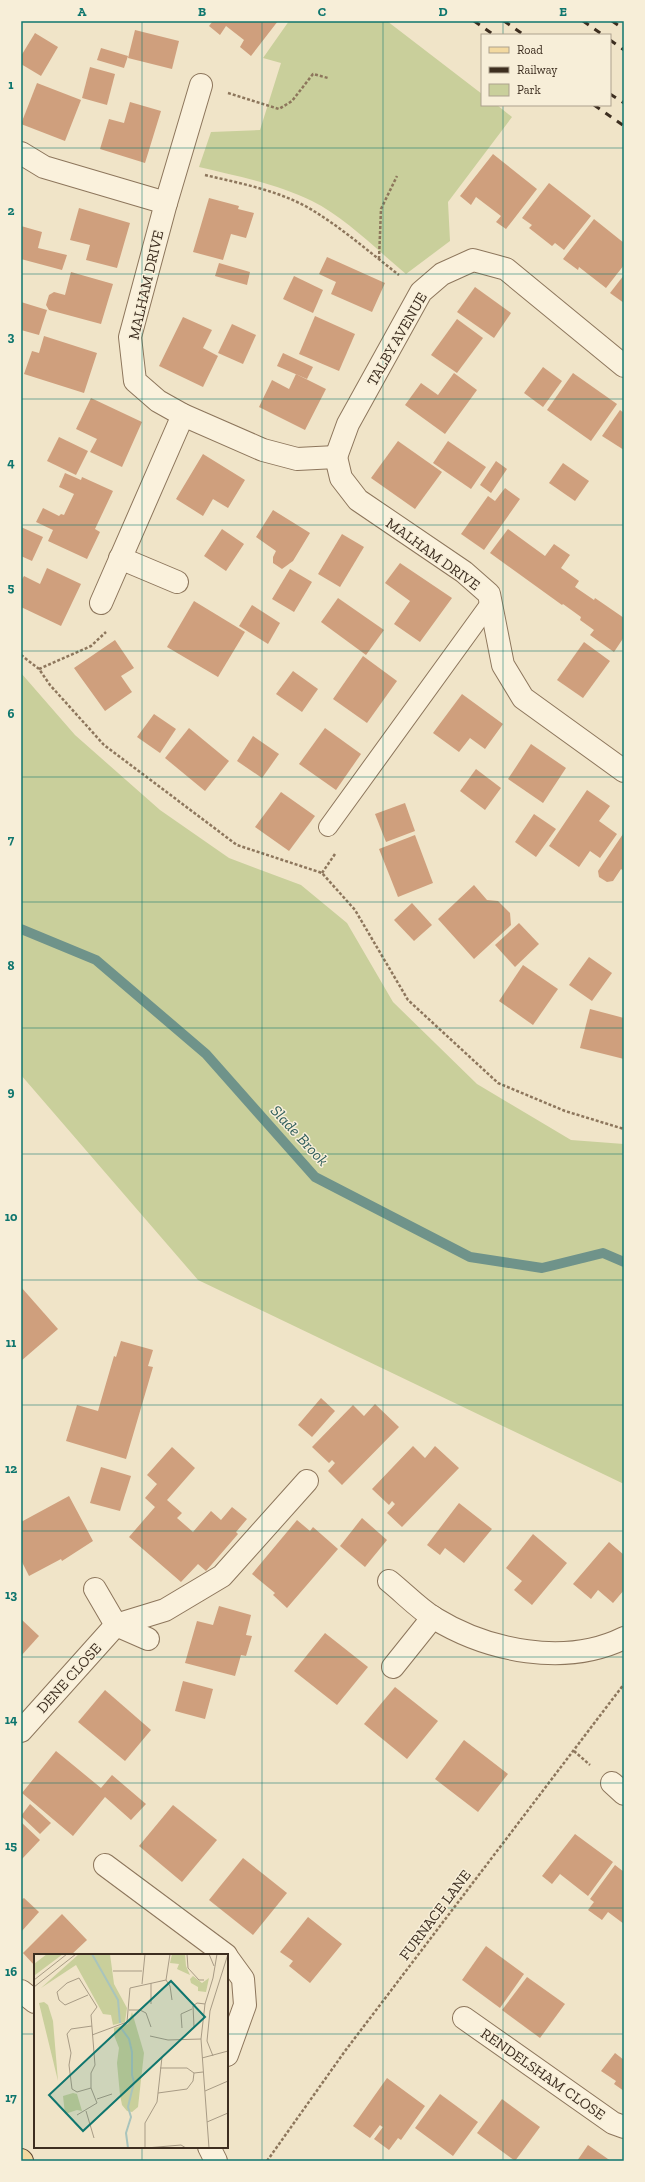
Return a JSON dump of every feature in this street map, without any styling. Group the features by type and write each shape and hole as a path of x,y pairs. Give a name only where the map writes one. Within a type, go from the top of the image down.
{"street":[{"name":"MALHAM DRIVE","path":"201,85 166,203 130,337 135,381 158,401 183,415 263,450 297,459 336,457 341,478 358,500 464,572 488,594 492,602 503,666 523,698 624,771"},
{"path":"21,153 44,167 166,203"},
{"name":"TALBY AVENUE","path":"336,457 348,424 421,292 442,274 473,260 506,269 624,366"},
{"path":"101,603 183,415"},
{"path":"120,558 176,582"},
{"path":"116,1625 165,1610 222,1576 307,1481"},
{"path":"389,1581 433,1617 472,1637 518,1650 562,1654 610,1645 624,1638"},
{"path":"95,1589 116,1625 148,1640"},
{"path":"393,1667 433,1617"},
{"name":"DENE CLOSE","path":"21,1731 116,1625"},
{"path":"105,1865 223,1954"},
{"path":"228,1959 242,1979 245,2005 228,2052"},
{"path":"21,1991 34,2001"},
{"name":"RENDELSHAM CLOSE","path":"464,2018 613,2123 624,2127"},
{"path":"210,2148 216,2161"}],"lane":[{"path":"328,827 492,602"}],"path":[{"path":"201,85 278,109 292,101 313,74 328,78"},
{"path":"176,169 268,192 306,207 346,233 421,292"},
{"path":"378,259 382,209 397,176"},
{"path":"39,669 91,646 107,631 118,610 101,603"},
{"path":"21,655 39,669 50,685 104,745 237,845 322,873 355,910 408,1000 498,1083 565,1111 624,1129"},
{"name":"FURNACE LANE","path":"267,2161 345,2051 624,1684"}],"green space":[{"path":"289,21 387,21 481,93 481,106 498,106 512,117 448,202 450,241 406,274 349,225 312,201 271,185 199,167 211,132 260,130 281,63 263,58"},
{"path":"21,673 75,735 160,810 229,858 301,885 347,923 393,1002 477,1084 571,1140 624,1144 624,1484 198,1280 21,1075"}],"building":[{"path":"213,21 278,21 251,56 240,47 244,40 226,26 220,35 209,26"},
{"path":"135,30 179,41 172,69 128,58"},
{"path":"35,33 58,47 41,76 21,64 21,56"},
{"path":"101,48 128,56 124,68 97,60"},
{"path":"90,67 115,74 107,105 82,98"},
{"path":"37,83 81,100 65,141 21,124"},
{"path":"130,102 161,111 145,163 100,149 109,119 124,123"},
{"path":"493,154 537,189 506,229 496,222 501,216 476,197 471,205 460,196"},
{"path":"549,183 591,216 564,250 555,243 552,246 529,228 532,225 522,218"},
{"path":"209,198 239,206 238,209 254,213 246,238 231,234 223,260 193,252"},
{"path":"79,208 130,223 117,268 86,260 90,245 70,240"},
{"path":"594,219 624,243 624,265 606,288 579,267 578,270 563,259"},
{"path":"21,226 42,232 38,248 67,255 62,270 21,259"},
{"path":"327,257 385,283 372,312 331,294 336,282 319,274"},
{"path":"219,263 250,272 247,285 215,276"},
{"path":"71,272 113,284 101,324 49,310 46,305 49,295 54,292 65,295"},
{"path":"624,275 624,303 610,293"},
{"path":"294,276 323,290 313,313 283,299"},
{"path":"475,287 511,313 494,338 457,312"},
{"path":"21,302 47,310 39,335 21,330"},
{"path":"315,316 355,334 339,371 299,354"},
{"path":"183,317 212,330 203,348 218,356 203,387 159,366"},
{"path":"457,319 483,338 457,373 431,355"},
{"path":"232,324 256,335 243,364 218,353"},
{"path":"44,336 97,353 84,393 24,374 32,351 39,353"},
{"path":"283,353 313,367 307,379 277,366"},
{"path":"543,367 562,381 543,407 524,393"},
{"path":"454,373 477,390 445,434 405,405 421,383 438,395"},
{"path":"573,373 617,404 591,441 547,410"},
{"path":"296,374 326,389 305,430 259,407 272,380 289,389"},
{"path":"91,398 142,422 122,467 90,452 97,439 76,429"},
{"path":"620,410 624,413 624,450 602,436"},
{"path":"59,437 88,451 76,475 47,461"},
{"path":"398,441 442,472 415,509 371,478"},
{"path":"448,441 486,467 471,489 433,463"},
{"path":"203,454 245,480 228,508 213,499 203,516 176,499"},
{"path":"496,461 507,469 491,493 480,485"},
{"path":"563,463 589,481 575,501 549,483"},
{"path":"65,473 81,480 82,477 113,491 95,529 100,532 87,559 48,541 53,530 36,522 43,508 59,516 61,514 64,515 74,494 59,487"},
{"path":"505,488 520,499 484,550 461,534 488,496 495,501"},
{"path":"273,510 310,533 293,561 282,569 273,563 273,557 276,551 256,537"},
{"path":"21,527 43,537 32,561 21,556"},
{"path":"222,529 244,544 226,571 204,556"},
{"path":"508,529 545,556 554,544 570,555 561,568 579,581 575,587 594,600 595,598 624,618 624,637 614,652 590,635 594,630 580,620 581,617 490,553"},
{"path":"342,534 364,547 340,587 318,574"},
{"path":"400,563 452,598 420,642 394,624 410,601 385,583"},
{"path":"47,568 81,584 61,626 21,607 21,581 24,576 40,584"},
{"path":"290,569 312,582 294,612 272,599"},
{"path":"338,598 384,630 366,655 321,622"},
{"path":"194,601 245,632 218,677 167,647"},
{"path":"252,605 280,623 268,644 239,626"},
{"path":"115,640 134,668 121,676 132,692 105,711 74,668"},
{"path":"584,642 610,661 583,698 557,680"},
{"path":"363,656 397,681 367,723 333,699"},
{"path":"293,671 318,689 302,712 276,694"},
{"path":"462,694 503,724 485,749 470,738 459,752 433,733"},
{"path":"154,714 176,729 160,753 137,737"},
{"path":"189,728 229,761 205,791 165,758"},
{"path":"325,728 361,754 336,790 299,764"},
{"path":"253,736 279,754 262,778 237,761"},
{"path":"531,744 566,768 543,803 508,779"},
{"path":"476,769 501,788 485,810 460,791"},
{"path":"587,790 610,806 599,821 617,834 600,858 590,851 579,867 549,846"},
{"path":"281,792 315,816 289,851 255,827"},
{"path":"405,803 415,831 386,842 375,814"},
{"path":"534,814 556,829 536,857 515,842"},
{"path":"623,834 624,871 621,869 613,881 607,882 599,877 598,871"},
{"path":"415,835 433,883 398,897 379,849"},
{"path":"474,885 487,900 498,901 510,913 511,925 474,959 438,919"},
{"path":"412,903 432,925 414,941 394,920"},
{"path":"519,923 539,944 515,967 495,945"},
{"path":"589,957 612,973 592,1001 569,985"},
{"path":"523,965 558,989 533,1025 499,1001"},
{"path":"590,1009 624,1018 624,1059 580,1048"},
{"path":"21,1287 58,1329 21,1361"},
{"path":"121,1341 153,1350 148,1366 153,1367 126,1459 66,1441 77,1405 98,1411 114,1356 116,1357"},
{"path":"321,1398 335,1411 312,1437 298,1425"},
{"path":"375,1404 399,1427 342,1485 328,1471 335,1463 332,1460 329,1463 312,1447 353,1405 364,1416"},
{"path":"413,1446 425,1458 435,1446 459,1468 402,1527 387,1513 395,1504 392,1501 389,1505 372,1489"},
{"path":"172,1447 195,1468 167,1500 182,1513 177,1518 193,1532 211,1511 221,1520 232,1507 247,1519 236,1532 238,1534 206,1571 198,1564 181,1582 129,1537 155,1507 145,1498 157,1484 147,1475"},
{"path":"101,1467 131,1476 120,1511 90,1503"},
{"path":"69,1496 93,1541 62,1561 61,1559 29,1576 21,1560 21,1522"},
{"path":"459,1503 492,1529 464,1563 445,1548 440,1555 427,1545"},
{"path":"362,1518 387,1540 365,1567 340,1546"},
{"path":"297,1520 310,1531 313,1527 338,1549 287,1608 273,1595 275,1593 252,1574"},
{"path":"533,1534 567,1563 532,1605 514,1590 522,1581 506,1568"},
{"path":"609,1542 624,1555 624,1590 613,1603 598,1590 591,1599 573,1584"},
{"path":"219,1606 251,1615 246,1635 252,1636 246,1656 241,1655 235,1676 185,1663 197,1621 213,1625"},
{"path":"21,1619 39,1636 21,1656"},
{"path":"325,1633 368,1667 337,1705 294,1671"},
{"path":"183,1681 213,1689 205,1719 175,1711"},
{"path":"395,1687 438,1721 407,1759 364,1724"},
{"path":"105,1690 151,1730 125,1761 78,1722"},
{"path":"464,1740 508,1774 478,1812 435,1779"},
{"path":"56,1751 101,1788 112,1775 146,1804 131,1820 105,1797 73,1836 22,1793"},
{"path":"30,1804 51,1823 40,1834 21,1816"},
{"path":"173,1805 217,1840 182,1882 139,1846"},
{"path":"21,1822 40,1840 21,1860"},
{"path":"575,1834 613,1862 588,1896 560,1874 552,1884 542,1876"},
{"path":"243,1858 287,1893 253,1935 209,1900"},
{"path":"615,1865 624,1872 624,1924 608,1912 602,1920 588,1910 594,1902 590,1899"},
{"path":"24,1898 39,1912 21,1932 21,1900"},
{"path":"62,1914 87,1940 72,1954 34,1954 34,1965 23,1953"},
{"path":"308,1917 342,1944 310,1983 289,1966 293,1961 280,1952"},
{"path":"486,1946 524,1974 500,2008 462,1980"},
{"path":"527,1977 565,2004 540,2038 502,2010"},
{"path":"615,2053 624,2060 624,2091 614,2084 616,2081 601,2071"},
{"path":"387,2078 425,2106 401,2140 398,2138 389,2150 374,2139 383,2127 380,2125 370,2138 353,2126"},
{"path":"440,2094 478,2122 453,2156 415,2128"},
{"path":"502,2099 540,2127 515,2161 477,2133"},
{"path":"588,2145 608,2159 611,2161 577,2161"}],"waterway":[{"name":"Slade Brook","path":"21,929 96,960 206,1054 315,1177 470,1257 542,1268 603,1253 624,1262"}],"railway":[{"path":"474,21 493,34"},
{"path":"504,21 523,34"},
{"path":"583,21 602,34"},
{"path":"612,21 624,29"},
{"path":"611,41 624,50"},
{"path":"611,95 624,103"},
{"path":"595,106 624,126"}]}
